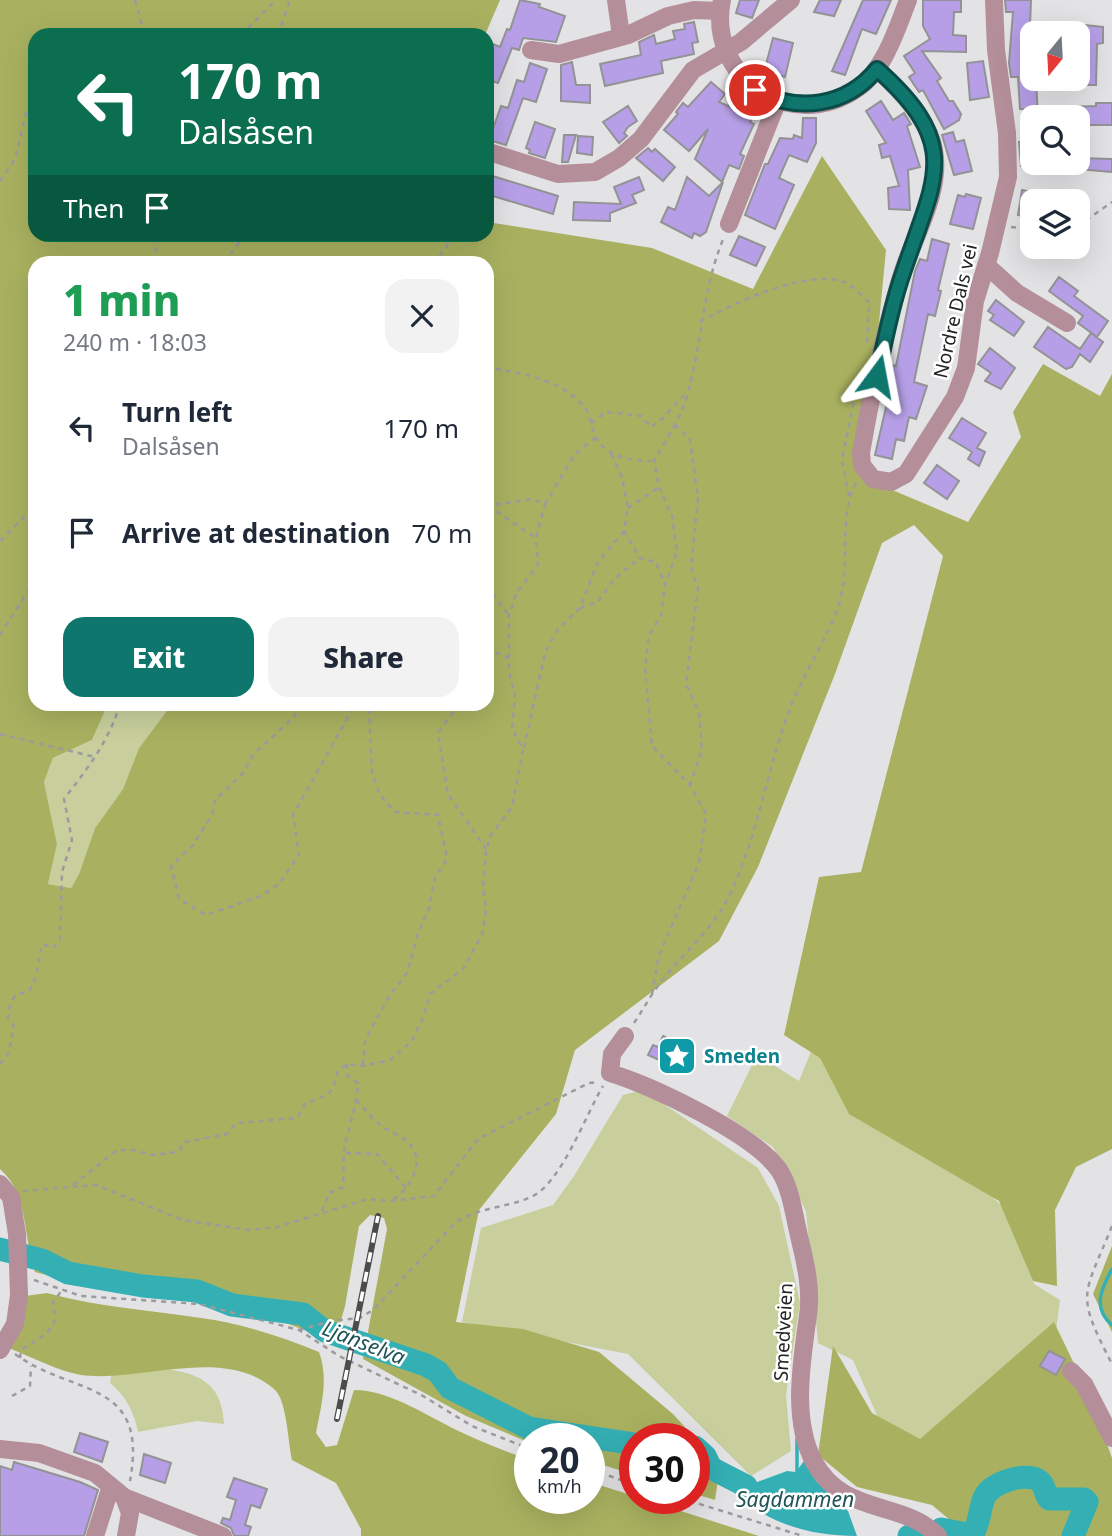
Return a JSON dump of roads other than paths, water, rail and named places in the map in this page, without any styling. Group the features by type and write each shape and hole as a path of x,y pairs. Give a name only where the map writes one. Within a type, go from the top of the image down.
{"street":[{"path":"616,0 621,36"},
{"path":"494,153 558,173 595,172 619,158 641,139 693,70 725,51 791,0"},
{"path":"531,50 559,54 621,36 668,16 721,5 720,32 725,51 744,80 755,90 778,100 822,104 858,88 877,69 908,0"},
{"name":"Nordre Dals vei","path":"877,69 893,83 922,120 933,148 936,176 894,305 864,438 862,465 873,480 891,482 906,474 956,397 966,368 975,301 1008,177 1006,114 996,50 994,0"},
{"path":"729,224 778,100"},
{"path":"986,265 1006,286 1067,323"},
{"name":"Smedveien","path":"625,1037 612,1054 610,1073 641,1084 728,1130 757,1147 780,1172 807,1273 809,1306 802,1356 802,1398 805,1433 813,1459 830,1483 845,1495 864,1504 922,1522 938,1536"},
{"path":"2,1348 15,1324 21,1286 17,1234 5,1190"},
{"path":"1071,1371 1084,1384 1112,1438"},
{"path":"0,1449 39,1453 67,1462 95,1473 117,1491 223,1536"},
{"path":"95,1536 117,1491"},
{"path":"117,1491 130,1513 126,1536"}],"water":[{"name":"Sagdammen","path":"806,1458 816,1481 848,1511 857,1536 797,1528 769,1517 744,1499 746,1486 787,1471 796,1472"}],"waterway":[{"name":"Ljanselva","path":"0,1249 42,1260 68,1273 143,1286 197,1291 232,1305 303,1314 325,1331 426,1365 438,1372 450,1388 529,1428 619,1442"},
{"path":"1112,1269 1100,1298 1102,1312 1112,1325"},
{"path":"797,1439 797,1473"},
{"name":"Ljanselva","path":"710,1466 746,1486"},
{"name":"Ljanselva","path":"941,1529 972,1535 987,1493 1008,1480 1024,1477 1038,1480 1049,1499 1084,1499 1087,1502 1073,1536"},
{"name":"Ljanselva","path":"909,1536 927,1531"}],"railway":[{"path":"337,1419 378,1216"}],"place":[{"name":"Smeden","path":"677,1056"}]}
